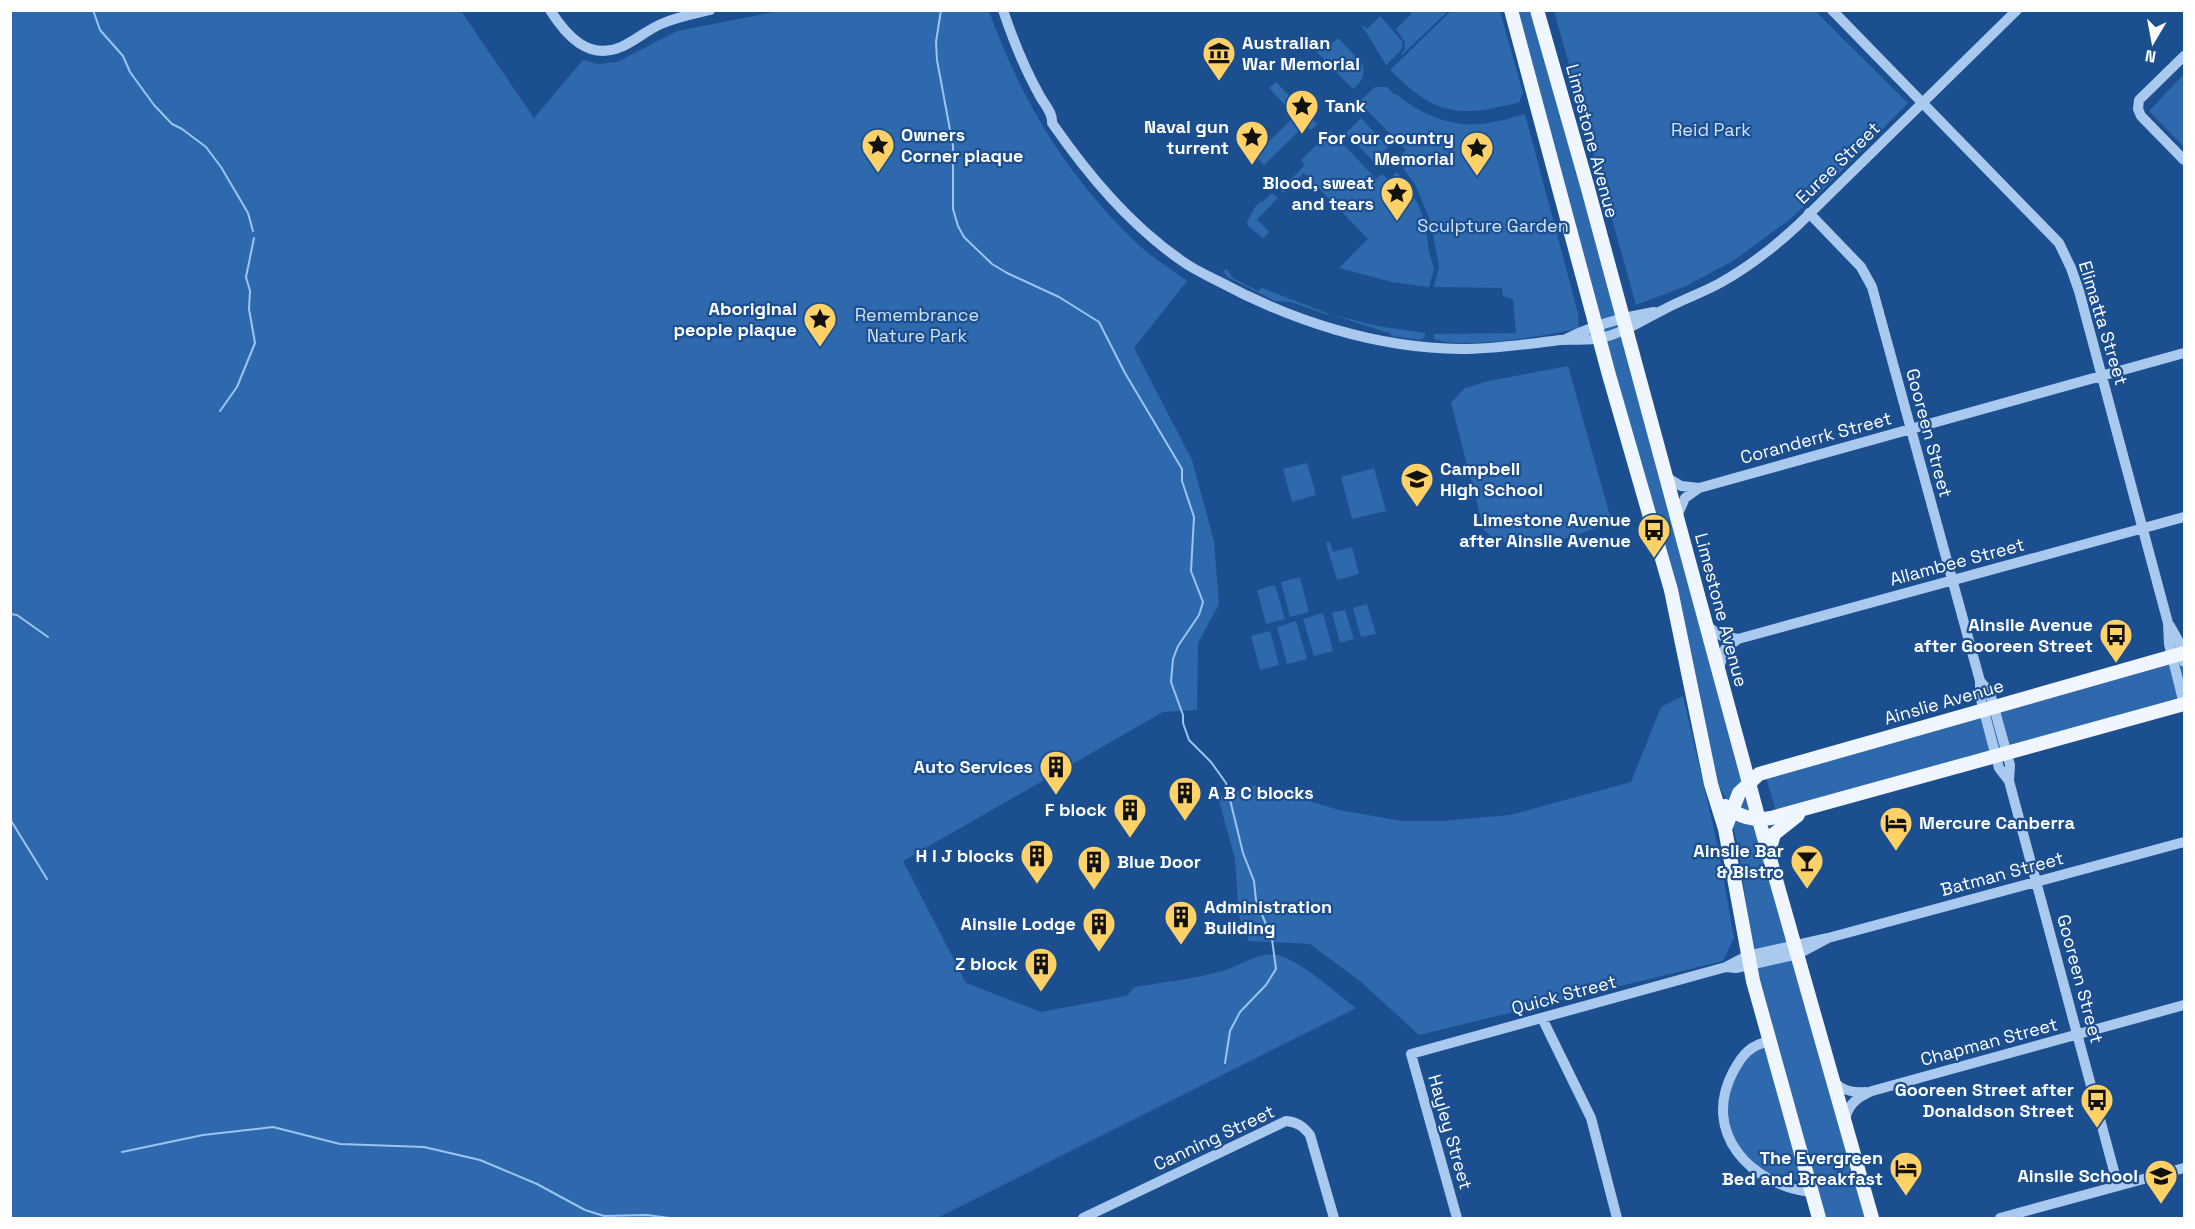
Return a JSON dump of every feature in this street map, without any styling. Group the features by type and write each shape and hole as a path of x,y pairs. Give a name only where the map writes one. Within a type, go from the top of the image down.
{"main road":[{"path":"1511,10 1671,590 1711,784 1725,829 1748,961 1819,1218"},
{"name":"Limestone Avenue","path":"1537,10 1708,627 1768,854 1872,1218"},
{"name":"Ainslie Avenue","path":"1725,829 1739,793 1759,774 1774,768 2181,656"},
{"path":"1711,784 1721,802 1731,810 1743,817 1759,820 1810,808 2184,704"},
{"path":"1740,752 1749,761 1774,768"},
{"path":"1768,854 1774,834 1810,808"}],"street":[{"path":"550,10 564,32 575,43 590,50 606,51 620,48 660,25 683,16 710,10"},
{"name":"Euree Street","path":"1003,10 1035,88 1052,117 1052,123 1077,158 1120,209 1140,228 1184,262 1269,306 1306,320 1356,335 1394,343 1459,349 1510,347 1563,340 1599,332 1661,310 1720,283 1765,255 2017,10"},
{"name":"Elimatta Street","path":"1832,10 2059,243 2072,268 2168,622 2181,656 2184,704"},
{"path":"2184,56 2139,100 2138,109 2141,116 2184,160"},
{"name":"Gooreen Street","path":"1809,213 1861,267 1876,301 1980,681 1980,696 1989,709 2002,755 2000,768 2009,781 2118,1186"},
{"name":"Coranderrk Street","path":"1699,488 2184,353"},
{"path":"1666,477 1681,486 1699,488"},
{"path":"1677,516 1685,498 1699,488"},
{"name":"Allambee Street","path":"1738,639 2184,517"},
{"path":"1708,627 1722,636 1738,639"},
{"path":"1719,668 1725,649 1738,639"},
{"name":"Batman Street","path":"1748,961 2184,842"},
{"name":"Quick Street","path":"1411,1054 1748,961"},
{"name":"Chapman Street","path":"1845,1122 1848,1109 1854,1102 1860,1096 1872,1091 2184,1005"},
{"path":"1542,1018 1591,1118 1617,1218"},
{"path":"1770,1041 1751,1047 1727,1083 1723,1102 1724,1124 1731,1143 1742,1159 1758,1173 1797,1190 1811,1192"},
{"name":"Hayley Street","path":"1411,1054 1457,1218"},
{"name":"Chapman Street","path":"1834,1082 1840,1088 1851,1092 1872,1091"},
{"name":"Canning Street","path":"1083,1218 1286,1121 1294,1122 1305,1128 1310,1135 1334,1218"},
{"path":"2000,1218 2184,1168"}],"green space":[{"name":"Remembrance Nature Park","path":"10,11 461,11 534,118 583,60 599,64 617,62 677,31 779,11 989,11 1002,45 1033,109 1071,168 1092,196 1142,248 1187,281 1134,348 1192,460 1214,541 1219,604 1198,643 1197,710 1163,712 903,861 966,983 1041,1012 1126,996 1135,987 1211,974 1268,955 1284,957 1303,968 1356,1008 937,1218 11,1218"},
{"path":"1409,11 1448,11 1402,55 1405,42 1396,29 1411,14"},
{"path":"1451,11 1500,11 1523,93 1520,102 1480,110 1449,109 1435,105 1421,97 1390,70"},
{"path":"1517,11 1531,11 1547,58 1865,1218 1823,1218 1760,988 1738,845 1724,795 1714,776"},
{"name":"Reid Park","path":"1554,11 1815,11 1908,103 1827,186 1789,220 1733,261 1686,286 1636,305"},
{"path":"1380,16 1403,42 1401,50 1386,65 1361,24 1367,29"},
{"path":"1338,38 1362,63 1364,71 1362,78 1353,89 1312,47 1318,41 1326,49"},
{"path":"2184,74 2184,147 2149,111"},
{"path":"1276,82 1317,124 1311,130 1305,125 1264,165 1255,155 1295,116 1269,88"},
{"name":"Sculpture Garden","path":"1375,87 1387,87 1406,102 1439,119 1451,122 1488,123 1525,114 1578,313 1579,328 1548,335 1483,342 1446,342 1434,339 1434,334 1516,333 1513,299 1503,296 1502,288 1434,287 1439,266 1430,220 1415,184 1403,168 1407,163 1400,156 1406,150 1359,102"},
{"path":"1361,118 1388,147 1373,161 1346,133"},
{"path":"1331,131 1376,179 1382,174 1389,180 1397,172 1418,204 1425,222 1434,269 1429,287 1392,282 1339,268 1368,239 1304,173 1283,193 1278,187 1282,179 1287,183 1305,165 1301,160"},
{"path":"1272,193 1278,198 1257,219 1269,232 1263,238 1248,226 1247,222 1255,207"},
{"path":"1227,269 1233,278 1258,291 1262,288 1329,314 1291,302 1275,301 1227,277 1223,271"},
{"path":"1330,314 1377,326 1425,333 1425,337 1420,340 1391,336 1391,334"},
{"path":"1568,366 1612,523 1546,543 1512,544 1497,540 1484,530 1451,403 1465,388 1489,381"},
{"path":"1307,463 1316,495 1292,502 1283,469"},
{"path":"1374,468 1386,511 1352,519 1341,477"},
{"path":"1330,542 1333,552 1352,547 1359,574 1337,580 1326,543"},
{"path":"1300,577 1309,612 1290,617 1281,582"},
{"path":"1275,585 1285,619 1266,624 1257,590"},
{"path":"1367,604 1376,634 1361,637 1353,608"},
{"path":"1345,610 1354,639 1340,643 1332,613"},
{"path":"1323,613 1333,651 1314,656 1303,619"},
{"path":"1296,621 1307,659 1287,664 1277,627"},
{"path":"1270,631 1279,665 1260,670 1251,636"},
{"path":"2184,657 2184,699 1776,811 1764,771"},
{"path":"1683,696 1718,847 1734,938 1723,961 1419,1035 1360,981 1310,944 1249,941 1239,917 1235,859 1218,797 1256,785 1339,810 1402,821 1441,821 1510,815 1631,782 1661,707"},
{"path":"1766,1044 1801,1181 1776,1176 1759,1168 1733,1141 1726,1101 1731,1081 1753,1050"}],"waterway":[{"path":"93,10 100,30 123,56 130,72 154,105 172,124 206,147 221,167 248,213 253,231"},
{"path":"941,10 936,42 937,60 953,146 953,209 958,226 964,237 992,264 1059,297 1099,322 1125,373 1182,469 1182,481 1194,517 1191,571 1203,602 1199,615 1178,646 1173,659 1171,682 1189,740 1211,762 1226,783 1243,853 1254,881 1256,900 1272,939 1276,969 1266,985 1240,1012 1230,1031 1225,1063"},
{"path":"220,411 237,387 255,343 249,309 250,291 246,277 254,238"},
{"path":"10,614 17,615 48,637"},
{"path":"10,819 47,879"},
{"path":"122,1152 203,1135 273,1127 340,1144 424,1147 480,1160 537,1184 585,1210 604,1216 647,1215 669,1218"}],"place":[{"name":"Australian War Memorial","path":"1219,82"},
{"name":"Tank","path":"1302,135"},
{"name":"Naval gun turrent","path":"1252,166"},
{"name":"Owners Corner plaque","path":"878,174"},
{"name":"For our country Memorial","path":"1477,177"},
{"name":"Blood, sweat and tears","path":"1397,222"},
{"name":"Aboriginal people plaque","path":"820,348"},
{"name":"Campbell High School","path":"1417,508"},
{"name":"Limestone Avenue after Ainslie Avenue","path":"1654,559"},
{"name":"Ainslie Avenue after Gooreen Street","path":"2116,664"},
{"name":"Auto Services","path":"1056,796"},
{"name":"A B C blocks","path":"1185,822"},
{"name":"F block","path":"1130,839"},
{"name":"Mercure Canberra","path":"1896,852"},
{"name":"H I J blocks","path":"1037,885"},
{"name":"Ainslie Bar & Bistro","path":"1807,890"},
{"name":"Blue Door","path":"1094,891"},
{"name":"Administration Building","path":"1181,946"},
{"name":"Ainslie Lodge","path":"1099,953"},
{"name":"Z block","path":"1041,993"},
{"name":"Gooreen Street after Donaldson Street","path":"2097,1129"},
{"name":"The Evergreen Bed and Breakfast","path":"1906,1197"},
{"name":"Ainslie School","path":"2161,1205"}]}
